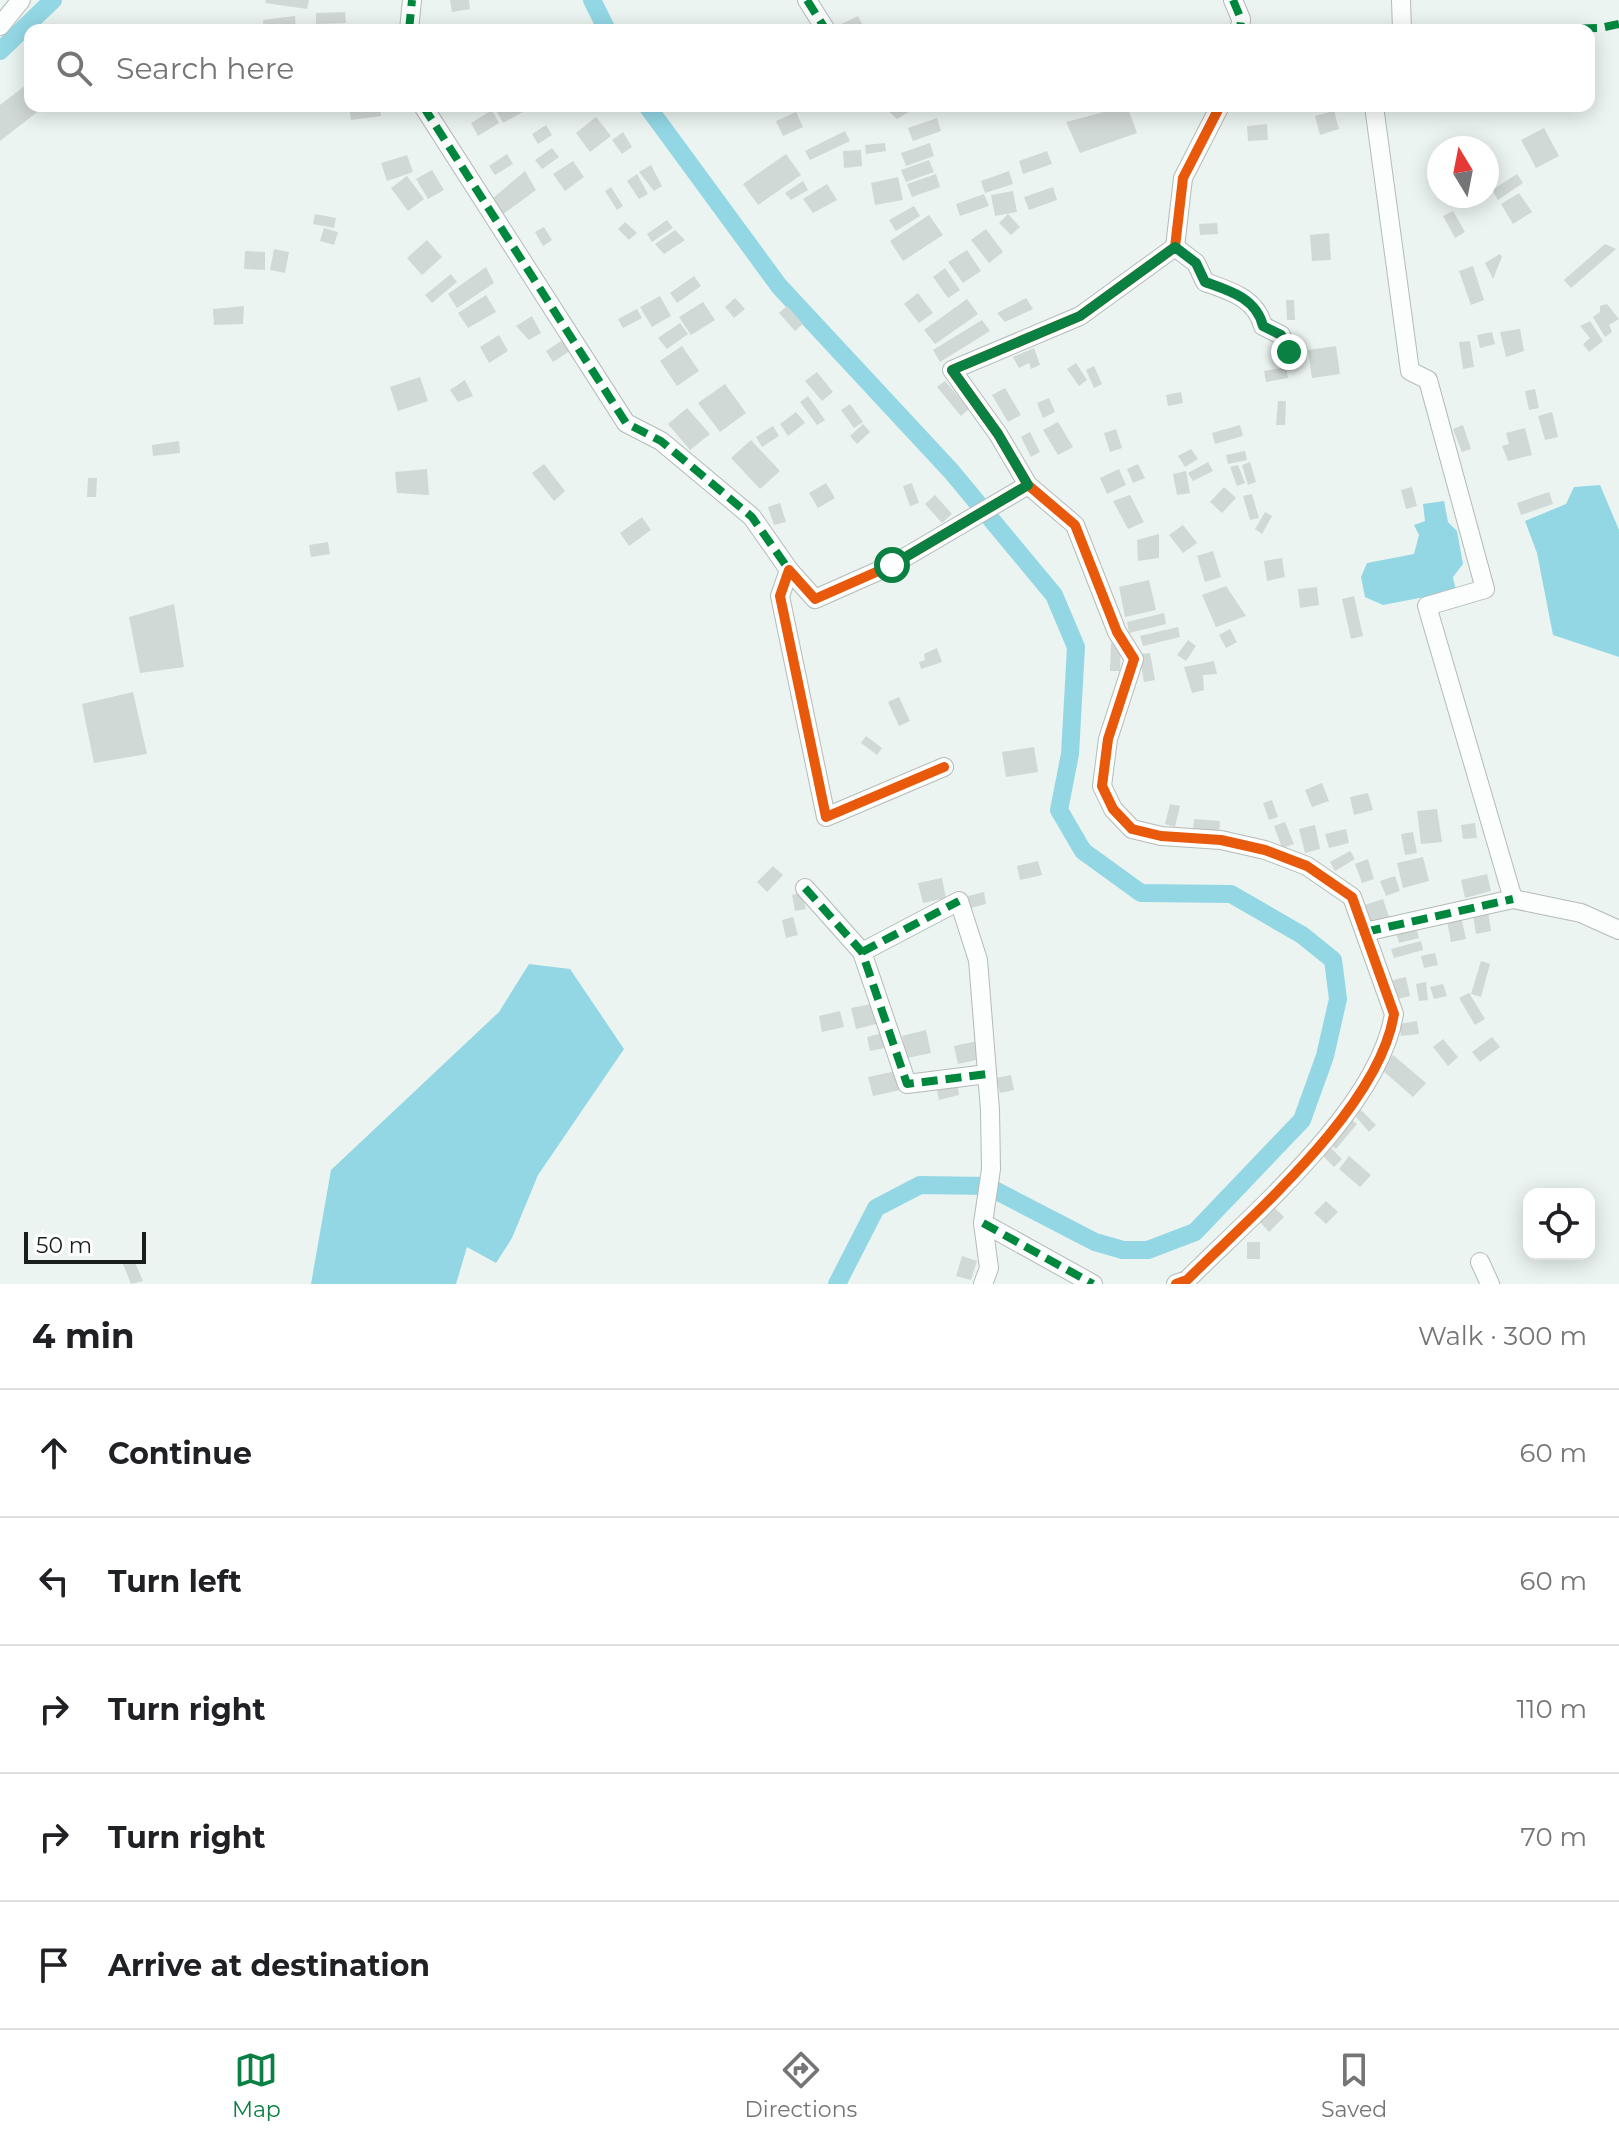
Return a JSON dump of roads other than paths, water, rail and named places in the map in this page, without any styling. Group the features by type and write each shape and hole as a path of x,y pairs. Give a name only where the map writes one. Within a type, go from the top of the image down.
{"street":[{"path":"0,26 21,0"},
{"path":"410,24 412,0"},
{"path":"807,0 822,24"},
{"path":"1233,0 1241,24"},
{"path":"1401,0 1402,24"},
{"path":"427,112 626,423 661,441 752,517 789,570 815,599 892,565 1028,485"},
{"path":"1176,1284 1187,1280 1309,1157 1372,1078 1391,1034 1394,1014 1352,897 1307,866 1265,850 1221,840 1161,836 1132,829 1113,809 1102,786 1108,739 1134,659 1117,632 1075,525 1028,485 998,434 952,370 1080,316 1175,247 1183,178 1217,112"},
{"path":"1375,112 1410,371 1428,380 1485,589 1427,606 1513,899"},
{"path":"1175,247 1196,263 1205,282 1235,293 1251,303 1260,313 1263,326 1281,335 1289,352"},
{"path":"789,570 780,596 826,817 944,767"},
{"path":"805,888 862,952 907,1084 987,1074"},
{"path":"1365,932 1513,899 1581,913 1619,930"},
{"path":"862,952 959,901 978,960 987,1074 991,1169 983,1223 989,1268 983,1284"},
{"path":"983,1223 1093,1284"},
{"path":"1480,1262 1490,1284"}],"water":[{"path":"1600,485 1619,530 1619,657 1553,635 1537,553 1525,521 1566,504 1574,487"},
{"path":"1444,501 1448,522 1457,531 1463,564 1453,577 1456,591 1383,605 1365,597 1361,577 1367,563 1414,554 1419,535 1414,525 1425,521 1423,504"},
{"path":"529,964 570,969 624,1049 538,1175 512,1238 496,1263 467,1247 456,1284 311,1284 331,1170 499,1012"}],"waterway":[{"path":"28,24 53,0"},
{"path":"592,0 604,24"},
{"path":"0,51 24,28"},
{"path":"651,112 779,286 951,471 1054,595 1076,647 1070,754 1059,810 1083,851 1141,893 1231,894 1302,935 1333,960 1338,999 1325,1056 1302,1120 1195,1232 1148,1250 1123,1250 1095,1242 987,1186 920,1185 876,1208 837,1284"}]}
